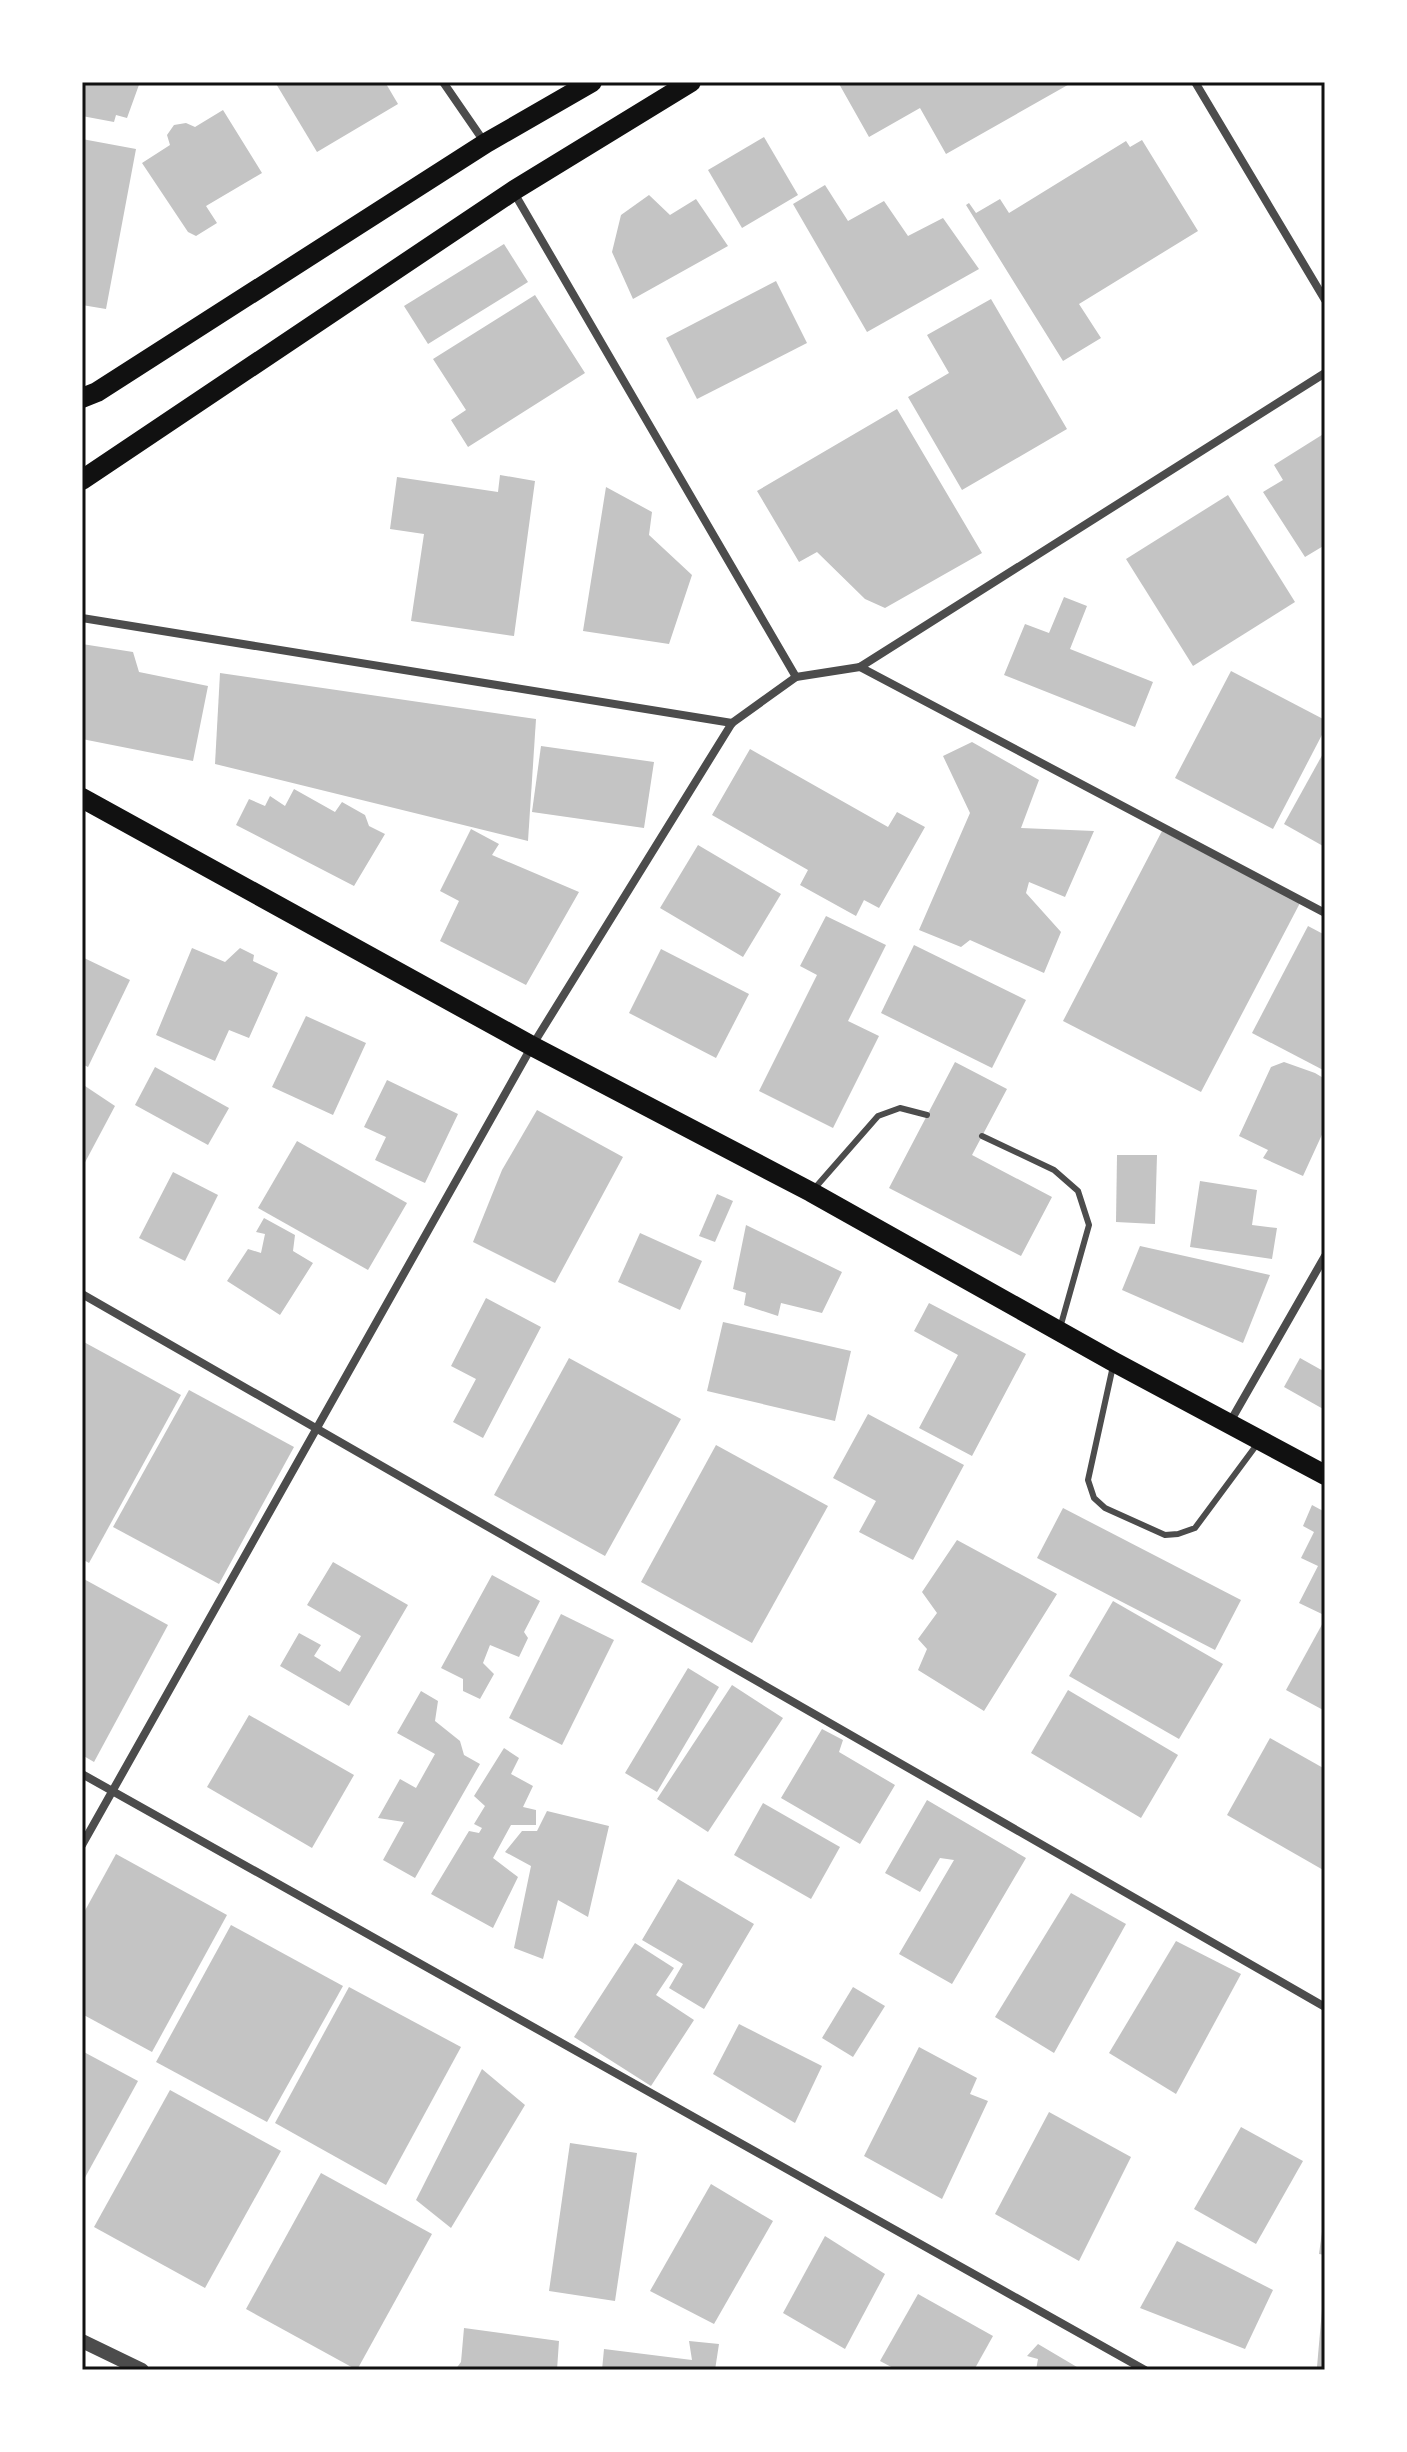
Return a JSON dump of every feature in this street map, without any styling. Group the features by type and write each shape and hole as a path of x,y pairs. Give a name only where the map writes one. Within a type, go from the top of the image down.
{"main road":[{"path":"82,398 97,392 486,143 592,82"},
{"path":"82,480 513,191 691,82"},
{"path":"82,798 532,1046 811,1192 1059,1332 1325,1475"}],"street":[{"path":"443,82 486,143"},
{"path":"1195,82 1325,300"},
{"path":"513,191 796,677"},
{"path":"82,1845 532,1046 732,723 796,677 860,667 1325,373"},
{"path":"82,618 732,723"},
{"path":"860,667 1325,913"},
{"path":"1229,1424 1325,1256"},
{"path":"82,1294 1325,2007"},
{"path":"82,1774 1145,2370"},
{"path":"82,2341 142,2370"}],"lane":[{"path":"811,1192 878,1116 900,1108 927,1115"},
{"path":"982,1136 1054,1170 1078,1191 1089,1225 1059,1332"},
{"path":"1114,1362 1088,1480 1094,1498 1105,1508 1165,1535 1195,1528 1260,1440"}],"building":[{"path":"82,82 140,82 127,118 116,115 114,122 82,116"},
{"path":"275,82 385,82 398,104 317,152"},
{"path":"838,82 1073,82 946,154 920,108 869,137"},
{"path":"223,110 262,173 206,206 217,223 196,236 188,232 142,163 170,145 167,135 174,125 186,123 195,127"},
{"path":"764,137 798,195 742,228 708,170"},
{"path":"82,139 136,149 106,309 82,305"},
{"path":"1142,140 1198,231 1079,304 1101,338 1063,361 966,205 969,203 976,213 1000,199 1009,213 1126,141 1130,147"},
{"path":"825,185 848,221 884,201 908,236 943,218 979,269 867,332 793,204"},
{"path":"649,195 670,215 696,199 728,246 633,299 612,252 621,215"},
{"path":"504,244 528,282 428,344 404,306"},
{"path":"776,281 807,343 697,399 666,338"},
{"path":"535,295 585,373 468,447 451,420 466,410 433,359"},
{"path":"991,299 1067,429 962,490 908,397 949,373 927,335"},
{"path":"897,409 982,553 885,608 865,599 817,552 799,562 757,491"},
{"path":"1325,433 1325,545 1305,557 1263,492 1283,480 1274,465"},
{"path":"500,475 535,481 514,636 411,621 424,534 390,529 397,477 498,492"},
{"path":"606,487 652,512 649,535 692,575 669,644 583,631"},
{"path":"1228,495 1295,602 1193,666 1126,559"},
{"path":"1064,597 1087,606 1070,649 1153,682 1135,727 1004,675 1025,624 1049,633"},
{"path":"82,644 133,652 139,672 208,686 193,761 82,739"},
{"path":"1231,671 1325,720 1325,729 1273,829 1175,778"},
{"path":"220,673 536,719 528,841 215,764"},
{"path":"972,742 1039,780 1021,828 1094,831 1065,897 1029,882 1026,893 1061,932 1044,973 970,940 961,947 919,930 970,813 943,756"},
{"path":"541,746 654,762 644,828 532,812"},
{"path":"750,749 888,827 897,812 925,827 879,908 864,900 856,916 800,885 808,870 712,815"},
{"path":"1325,750 1325,843 1323,846 1284,824"},
{"path":"294,789 335,812 342,802 365,815 369,826 385,834 354,886 236,825 249,799 265,806 270,796 285,806"},
{"path":"471,829 499,844 492,855 579,892 526,985 440,941 459,901 440,891"},
{"path":"1162,831 1300,903 1201,1092 1063,1021"},
{"path":"698,845 781,894 743,957 660,908"},
{"path":"826,916 886,945 848,1021 879,1036 833,1128 759,1091 817,975 800,966"},
{"path":"1308,926 1325,935 1325,1071 1252,1033"},
{"path":"914,945 1026,1000 992,1068 881,1013"},
{"path":"192,948 225,962 240,948 254,955 253,961 278,973 249,1038 229,1030 215,1061 156,1035"},
{"path":"661,949 749,994 716,1058 629,1013"},
{"path":"82,957 130,980 88,1067 82,1064"},
{"path":"306,1016 366,1043 333,1115 272,1087"},
{"path":"955,1062 1007,1089 972,1155 1052,1197 1021,1256 889,1188"},
{"path":"1284,1062 1325,1079 1325,1128 1303,1176 1263,1158 1268,1150 1239,1136 1271,1067"},
{"path":"155,1067 229,1108 208,1145 135,1105"},
{"path":"387,1080 458,1114 425,1183 375,1160 386,1137 364,1127"},
{"path":"82,1084 115,1106 82,1168"},
{"path":"537,1110 623,1157 555,1283 473,1242 502,1170"},
{"path":"297,1141 407,1203 368,1270 258,1208"},
{"path":"1117,1155 1157,1155 1155,1224 1116,1222"},
{"path":"173,1172 218,1195 185,1261 139,1238"},
{"path":"1200,1181 1257,1190 1252,1225 1277,1228 1272,1259 1190,1247"},
{"path":"717,1194 733,1201 715,1242 699,1236"},
{"path":"264,1218 295,1235 293,1251 313,1263 280,1315 227,1281 248,1249 261,1253 265,1234 256,1232"},
{"path":"746,1225 842,1272 822,1313 781,1303 778,1316 744,1305 746,1293 733,1289"},
{"path":"640,1233 702,1261 680,1310 618,1282"},
{"path":"1140,1246 1270,1275 1243,1343 1122,1290"},
{"path":"486,1298 541,1327 483,1438 453,1422 476,1379 451,1366"},
{"path":"929,1303 1026,1354 972,1456 919,1428 958,1355 914,1331"},
{"path":"723,1322 851,1351 835,1421 707,1391"},
{"path":"82,1341 181,1395 89,1563 82,1559"},
{"path":"569,1358 681,1419 605,1556 494,1495"},
{"path":"1300,1358 1325,1372 1325,1410 1284,1387"},
{"path":"189,1390 294,1447 219,1584 113,1527"},
{"path":"868,1414 964,1465 913,1560 859,1532 876,1501 833,1478"},
{"path":"716,1445 828,1506 752,1643 641,1582"},
{"path":"1312,1505 1325,1512 1324,1615 1299,1603 1318,1566 1301,1558 1314,1532 1303,1526"},
{"path":"1063,1508 1241,1600 1215,1650 1037,1558"},
{"path":"957,1540 1057,1594 984,1711 918,1670 927,1649 918,1639 937,1613 922,1592"},
{"path":"333,1562 408,1605 349,1706 280,1666 299,1633 321,1645 314,1656 340,1672 361,1636 307,1605"},
{"path":"492,1575 540,1601 524,1632 528,1638 519,1657 490,1645 483,1663 494,1674 480,1699 463,1691 463,1679 441,1668"},
{"path":"82,1578 168,1625 94,1762 82,1755"},
{"path":"1113,1601 1223,1664 1179,1739 1069,1676"},
{"path":"561,1614 614,1640 562,1745 509,1718"},
{"path":"1325,1619 1325,1711 1286,1690"},
{"path":"688,1668 719,1687 657,1792 625,1773"},
{"path":"732,1685 783,1718 708,1832 657,1799"},
{"path":"1068,1690 1178,1755 1141,1818 1031,1753"},
{"path":"421,1691 438,1701 435,1721 460,1741 464,1755 480,1764 415,1878 383,1860 404,1822 378,1818 400,1779 416,1788 435,1754 397,1733"},
{"path":"249,1715 354,1775 312,1848 207,1787"},
{"path":"822,1729 843,1740 839,1752 895,1785 860,1844 781,1798"},
{"path":"1270,1738 1325,1769 1325,1871 1227,1815"},
{"path":"504,1748 519,1758 511,1774 533,1786 523,1807 536,1810 536,1825 511,1825 493,1858 518,1877 493,1928 431,1894 469,1831 479,1833 482,1828 474,1824 485,1806 474,1796"},
{"path":"927,1800 1026,1858 952,1984 899,1954 954,1860 940,1858 920,1892 885,1873"},
{"path":"763,1803 840,1847 811,1899 734,1855"},
{"path":"547,1811 609,1826 588,1917 558,1900 543,1959 514,1948 531,1866 505,1852 522,1831 537,1831"},
{"path":"116,1854 227,1915 152,2052 82,2014 82,1916"},
{"path":"678,1879 754,1924 704,2009 669,1988 683,1964 642,1940"},
{"path":"1071,1893 1126,1924 1054,2053 995,2017"},
{"path":"231,1925 343,1986 267,2122 156,2062"},
{"path":"1176,1941 1241,1974 1176,2094 1109,2053"},
{"path":"635,1943 674,1968 656,1995 694,2020 651,2086 574,2037"},
{"path":"349,1987 461,2047 386,2185 275,2123"},
{"path":"853,1987 885,2006 853,2057 822,2038"},
{"path":"739,2024 822,2066 795,2123 713,2074"},
{"path":"919,2047 977,2078 970,2094 988,2101 942,2199 864,2156"},
{"path":"82,2051 138,2081 82,2183"},
{"path":"482,2069 525,2105 451,2228 416,2200"},
{"path":"170,2090 281,2151 205,2288 94,2227"},
{"path":"1049,2112 1131,2157 1079,2261 995,2214"},
{"path":"1241,2127 1303,2161 1256,2244 1194,2209"},
{"path":"570,2143 637,2153 615,2301 549,2291"},
{"path":"321,2173 432,2234 357,2370 246,2309"},
{"path":"711,2184 773,2221 714,2324 650,2291"},
{"path":"1325,2224 1325,2255 1319,2254"},
{"path":"825,2236 885,2274 845,2349 783,2313"},
{"path":"1177,2241 1273,2290 1245,2349 1140,2308"},
{"path":"918,2294 993,2336 974,2370 897,2370 880,2361"},
{"path":"1323,2298 1325,2367 1317,2367"},
{"path":"464,2328 559,2341 557,2370 455,2370 461,2362"},
{"path":"689,2341 719,2344 715,2370 602,2370 604,2349 692,2360"},
{"path":"1038,2344 1082,2370 1036,2370 1038,2359 1027,2356"}]}
